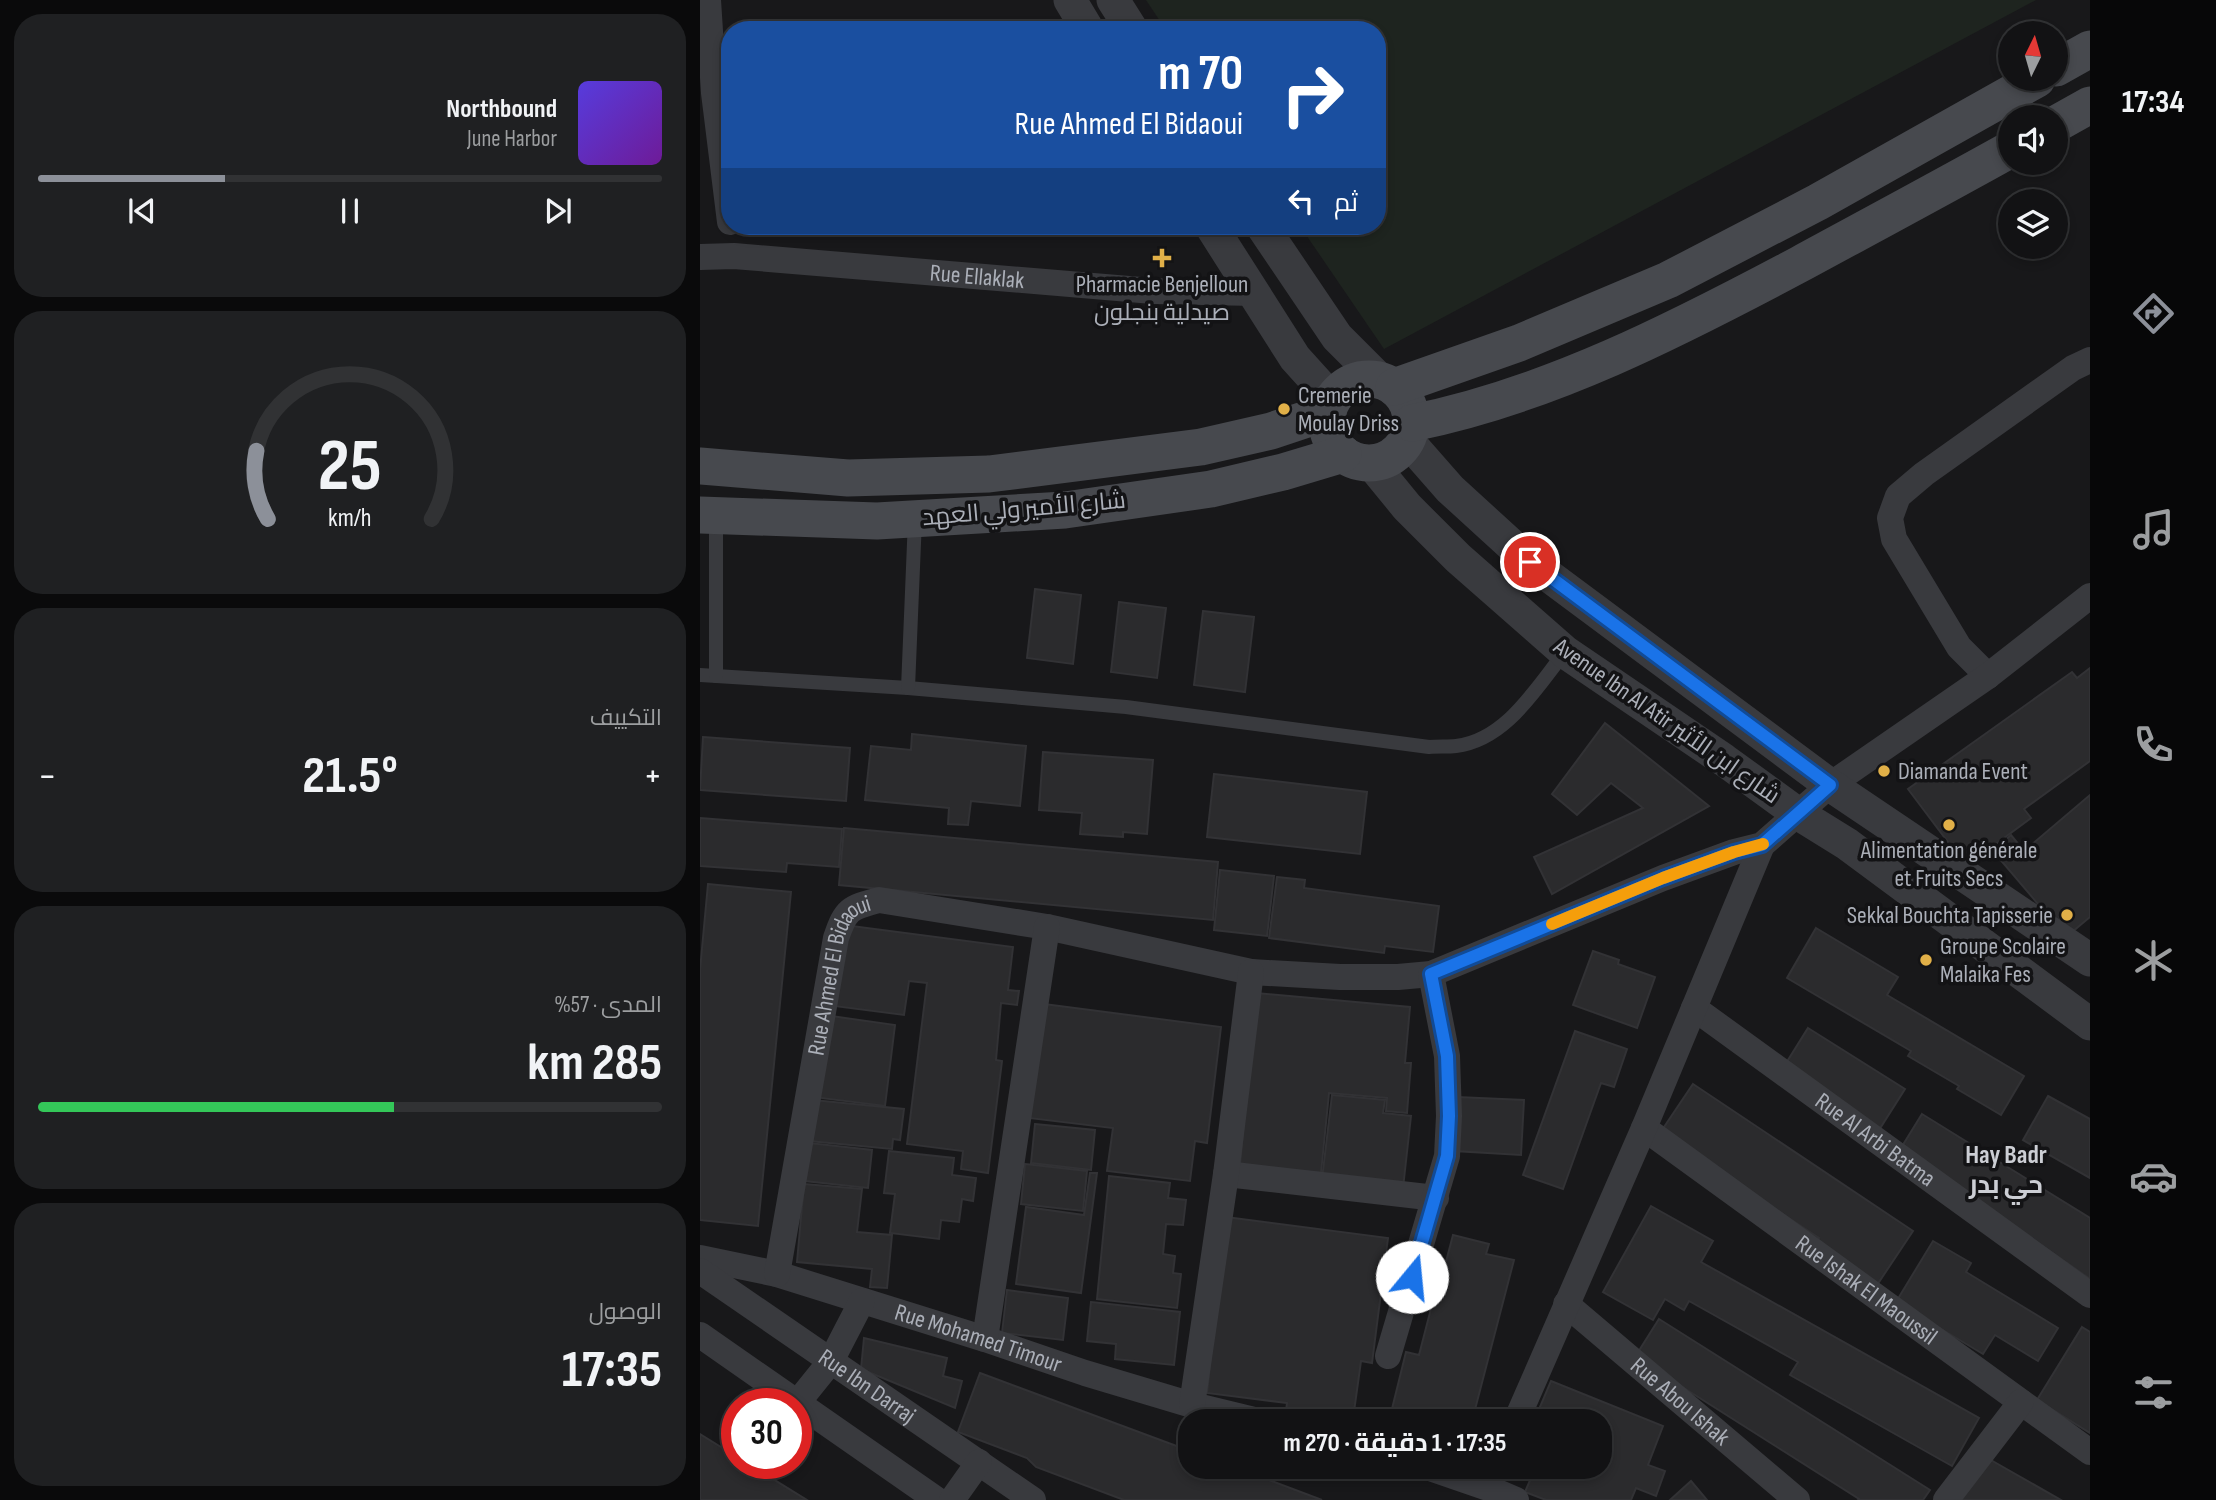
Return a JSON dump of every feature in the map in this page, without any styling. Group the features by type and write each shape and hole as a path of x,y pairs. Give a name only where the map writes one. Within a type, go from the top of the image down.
{"main road":[{"path":"2068,61 2090,49"},
{"path":"1387,384 1409,405 1409,432 1400,450 1391,458 1357,459 1333,442 1329,433 1331,406 1343,389 1366,380 1387,384 1519,342 1668,280 1818,202 2016,91"},
{"path":"2068,117 2090,104"},
{"path":"1409,432 1446,416 1540,386 1680,326 1998,156"},
{"name":"شارع الأمير ولي العهد","path":"700,466 848,478 989,474 1201,447 1271,432 1331,406"},
{"name":"شارع الأمير ولي العهد","path":"708,516 877,521 1065,510 1211,489 1283,472 1357,459"}],"street":[{"path":"708,0 721,146"},
{"path":"1070,0 1083,21"},
{"path":"1113,0 1126,21"},
{"path":"731,235 734,256"},
{"path":"1218,235 1295,358 1331,406"},
{"path":"1268,235 1337,337 1387,384"},
{"name":"Rue Ellaklak","path":"700,257 734,256 1153,291 1256,293"},
{"path":"1988,676 1958,647 1894,539 1890,518 1898,496 1923,474 2073,368 2090,360"},
{"name":"Avenue Ibn Al Atir شارع ابن الأثير","path":"1409,432 1450,489 1530,562 1830,785 2090,960"},
{"name":"Avenue Ibn Al Atir شارع ابن الأثير","path":"1357,459 1458,558 1565,652 1797,813 1847,844 2090,1024"},
{"name":"Rue Ahmed El Bidaoui","path":"777,1274 836,938 844,915 858,905 879,900 1047,927 1251,972 1340,977 1431,974 1663,878 1734,852 1762,845 1830,785 1988,676 2090,596"},
{"path":"1521,1409 1644,1128 1762,845"},
{"path":"985,1339 1047,927"},
{"path":"1192,1405 1226,1174 1251,972"},
{"path":"1388,1356 1447,1156 1447,1056 1431,974"},
{"name":"Rue Al Arbi Batma","path":"1694,1008 2090,1295"},
{"name":"Rue Ishak El Maoussil","path":"1644,1128 2090,1452"},
{"path":"1226,1174 1436,1198"},
{"name":"Rue Mohamed Timour","path":"700,1258 777,1274 1085,1373 1208,1409"},
{"name":"Rue Ibn Darraj","path":"700,1271 979,1462 1020,1496"},
{"path":"809,1388 831,1362 862,1301"},
{"name":"Rue Abou Ishak","path":"1566,1304 1797,1500"},
{"path":"700,1335 777,1388"},
{"path":"1946,1500 2021,1402"},
{"path":"812,1412 937,1500"},
{"path":"952,1500 979,1462"},
{"path":"1494,1479 1516,1500"}],"lane":[{"path":"708,516 716,676"},
{"path":"908,688 915,519"},
{"path":"700,675 908,688 1126,707 1429,747 1458,746 1486,737 1513,716 1565,652"}],"shaded area":[{"path":"1146,0 2036,0 1384,349 1306,235 1386,235 1386,21 1160,21"}],"building":[{"path":"1035,589 1081,595 1073,664 1027,658"},
{"path":"1119,602 1166,608 1157,678 1111,672"},
{"path":"1203,611 1254,617 1245,692 1194,685"},
{"path":"2090,668 2090,761 2024,809 2031,818 1966,866 1908,789 2072,672 2077,678"},
{"path":"1605,723 1709,806 1552,894 1534,857 1643,808 1611,783 1577,815 1552,794"},
{"path":"912,734 1026,746 1020,806 971,801 968,825 948,824 949,808 865,800 871,746 911,750"},
{"path":"703,737 850,748 846,801 700,790"},
{"path":"1043,752 1153,760 1147,834 1123,832 1123,837 1080,834 1082,813 1039,810"},
{"path":"1214,774 1367,792 1360,854 1207,837"},
{"path":"2090,795 2090,917 2066,937 1993,851 2011,835 2024,851"},
{"path":"700,818 842,829 839,867 787,863 786,872 700,866"},
{"path":"844,828 1218,862 1213,920 839,885"},
{"path":"1220,870 1274,876 1267,936 1214,930"},
{"path":"1277,877 1305,880 1304,888 1439,906 1433,952 1385,946 1384,953 1269,938"},
{"path":"708,884 791,892 758,1226 700,1220 700,970"},
{"path":"844,925 1013,947 1008,990 1019,991 1017,1005 1001,1003 996,1060 1002,1061 988,1173 961,1169 963,1151 907,1144 927,983 909,981 904,1015 834,1006"},
{"path":"1816,928 1898,977 1887,995 2024,1076 2001,1115 1908,1056 1911,1051 1787,978"},
{"path":"1593,951 1619,960 1618,964 1655,977 1637,1028 1573,1005"},
{"path":"1256,993 1410,1007 1405,1063 1411,1063 1407,1113 1386,1111 1387,1098 1329,1093 1321,1173 1240,1165"},
{"path":"1044,1004 1221,1027 1207,1143 1195,1141 1190,1181 1107,1171 1113,1128 1029,1118"},
{"path":"824,1015 895,1025 885,1106 813,1097"},
{"path":"1808,1028 1905,1089 1879,1130 1783,1068"},
{"path":"1575,1031 1627,1049 1614,1087 1601,1083 1563,1189 1523,1175"},
{"path":"1693,1084 1913,1231 1875,1288 1813,1247 1819,1238 1660,1133"},
{"path":"1332,1095 1385,1100 1383,1113 1411,1116 1403,1188 1322,1179"},
{"path":"2048,1096 2090,1119 2090,1178 2023,1140"},
{"path":"1457,1097 1524,1100 1521,1155 1454,1151"},
{"path":"813,1100 904,1109 900,1140 893,1139 892,1149 809,1141"},
{"path":"1922,1114 2090,1218 2090,1279 1901,1148"},
{"path":"1035,1124 1095,1130 1091,1170 1031,1163"},
{"path":"809,1143 872,1150 868,1188 805,1181"},
{"path":"889,1151 954,1158 952,1175 976,1178 973,1201 962,1199 959,1222 941,1220 939,1239 890,1233 895,1194 884,1193"},
{"path":"1025,1164 1087,1171 1083,1211 1021,1204"},
{"path":"1090,1173 1097,1173 1081,1293 1016,1284 1026,1207 1084,1215"},
{"path":"1109,1176 1170,1183 1168,1198 1186,1200 1183,1225 1166,1224 1163,1254 1175,1256 1173,1273 1181,1274 1177,1308 1097,1299"},
{"path":"804,1184 862,1189 857,1232 892,1235 887,1288 870,1287 872,1269 797,1262"},
{"path":"1651,1206 1713,1241 1701,1262 1979,1418 1952,1466 1790,1375 1798,1362 1689,1301 1684,1310 1665,1299 1653,1320 1603,1292"},
{"path":"1226,1217 1388,1238 1372,1363 1361,1361 1354,1409 1286,1409 1287,1403 1207,1393"},
{"path":"1453,1235 1489,1244 1486,1254 1514,1260 1475,1409 1392,1409 1406,1352 1419,1355 1434,1297 1426,1295 1431,1275 1442,1277"},
{"path":"1933,1241 1971,1263 1966,1272 2058,1328 2038,1361 1995,1335 1983,1354 1896,1302"},
{"path":"1007,1290 1068,1298 1063,1340 1002,1333"},
{"path":"1091,1302 1180,1312 1174,1365 1115,1359 1116,1344 1087,1341"},
{"path":"1659,1319 1930,1490 1923,1500 1858,1500 1635,1357"},
{"path":"2082,1327 2090,1332 2090,1433 2037,1400"},
{"path":"864,1338 947,1358 943,1376 962,1381 955,1408 861,1369"},
{"path":"980,1373 1178,1447 1178,1479 1266,1479 1322,1500 1124,1500 1036,1467 1027,1458 958,1432"},
{"path":"1551,1381 1663,1426 1648,1465 1665,1471 1656,1496 1636,1488 1631,1500 1546,1500 1525,1492 1530,1479 1612,1479 1612,1409 1539,1409"},
{"path":"700,1434 721,1447 721,1479 773,1479 807,1500 700,1500"},
{"path":"1982,1455 2061,1500 1956,1500"},
{"path":"1691,1481 1707,1500 1670,1500"}],"slow traffic":[{"path":"1552,924 1663,878 1763,844"}],"place":[{"name":"Pharmacie Benjelloun صيدلية بنجلون","path":"1162,258"},
{"name":"Cremerie Moulay Driss","path":"1284,409"},
{"name":"Diamanda Event","path":"1884,771"},
{"name":"Alimentation générale et Fruits Secs","path":"1949,825"},
{"name":"Sekkal Bouchta Tapisserie","path":"2067,915"},
{"name":"Groupe Scolaire Malaika Fes","path":"1926,960"}],"district":[{"name":"Hay Badr حي بدر","path":"2006,1170"}],"route":[{"path":"1412,1277 1447,1156 1447,1056 1431,974 1663,878 1734,852 1762,845 1830,785 1530,562"}]}
